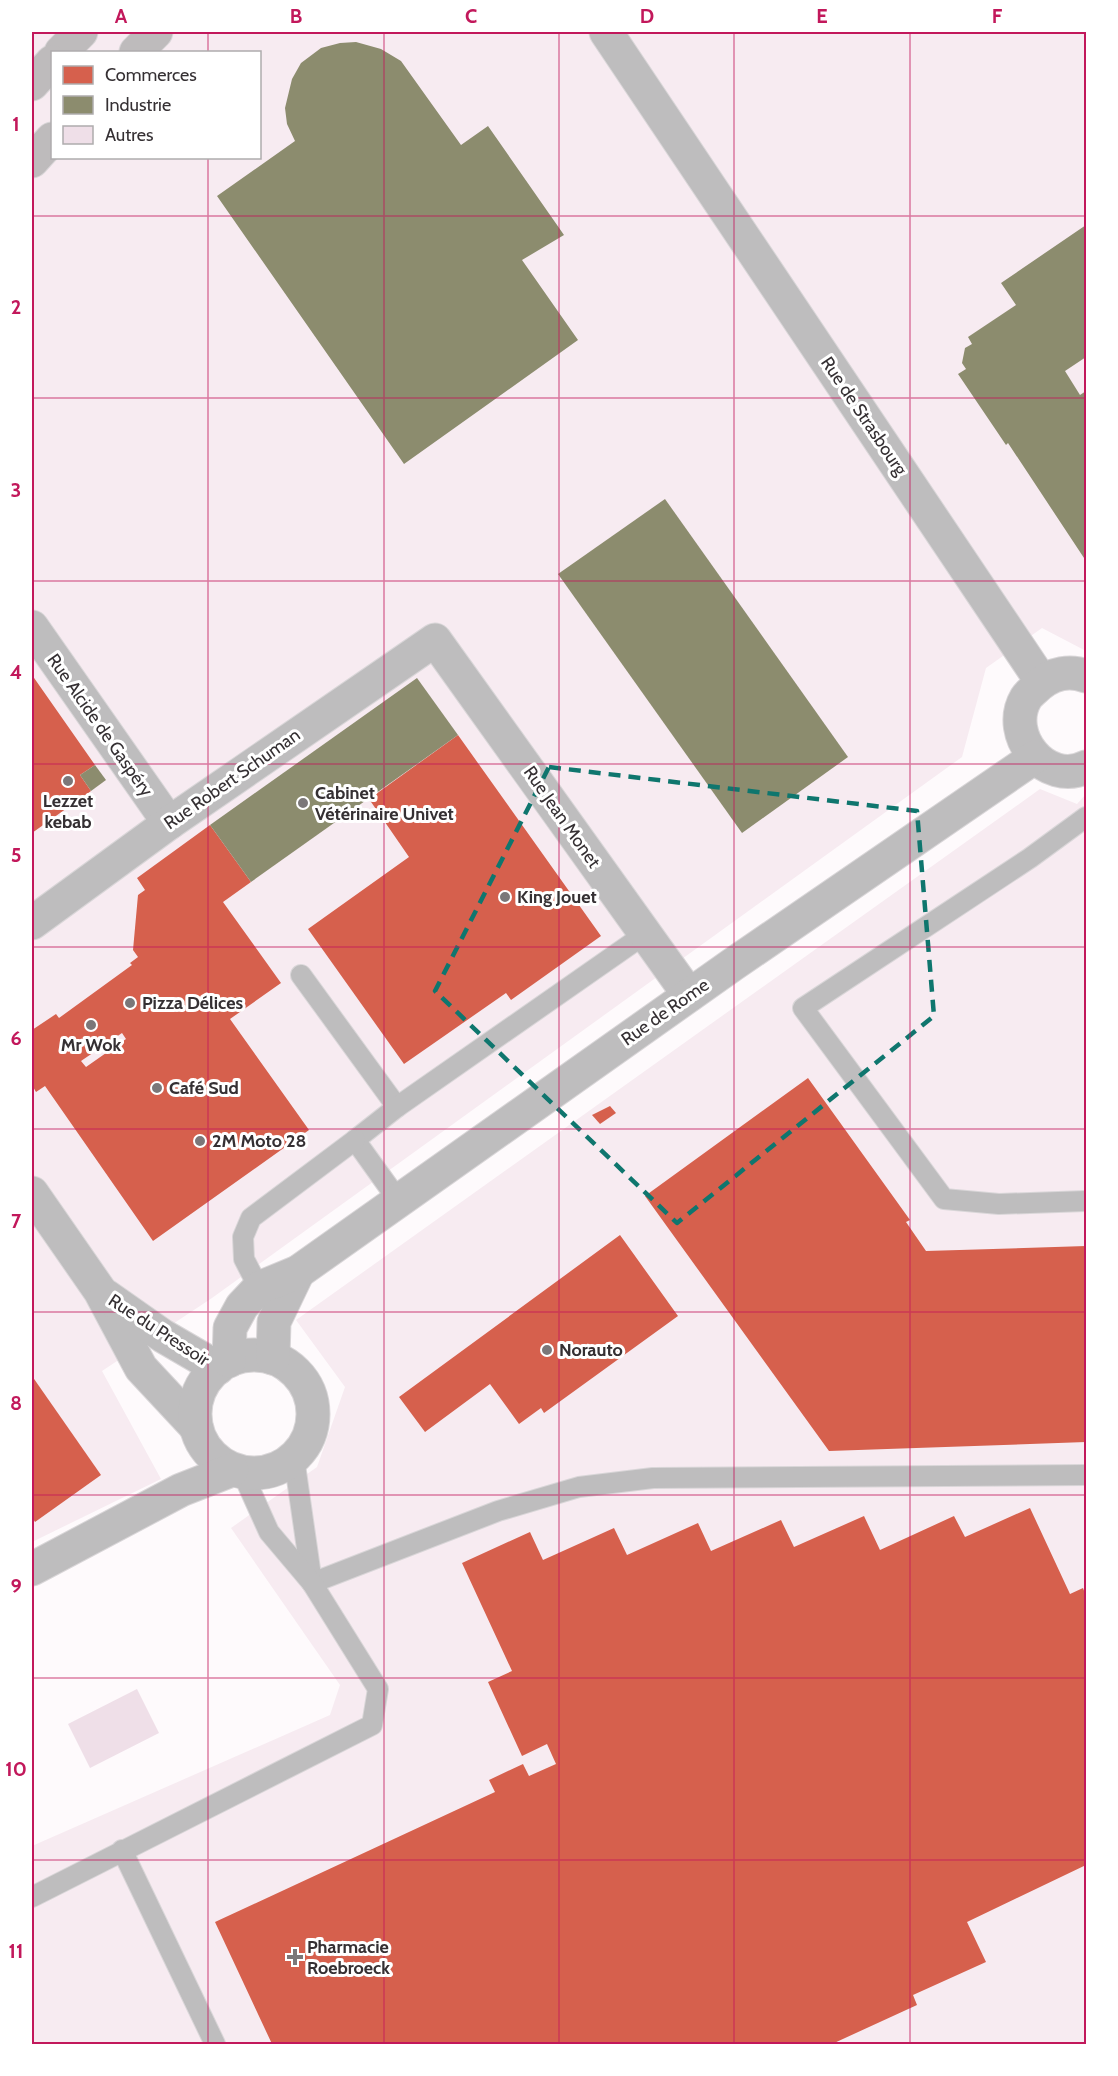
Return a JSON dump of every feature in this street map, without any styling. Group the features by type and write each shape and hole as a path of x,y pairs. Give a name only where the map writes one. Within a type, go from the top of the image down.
{"street":[{"path":"62,51 81,32"},
{"path":"137,51 156,32"},
{"name":"Rue de Strasbourg","path":"606,32 1042,682"},
{"path":"32,84 51,63"},
{"path":"32,161 51,140"},
{"name":"Rue Alcide de Gaspéry","path":"32,627 169,823"},
{"name":"Rue Robert Schuman","path":"32,923 169,823 435,640"},
{"name":"Rue Jean Monet","path":"435,640 689,995"},
{"path":"1086,676 1077,673 1063,673 1049,677 1042,682 1026,697 1021,713 1020,729 1025,744 1043,764 1062,771 1086,767"},
{"name":"Rue de Rome","path":"223,1364 230,1328 242,1306 259,1288 298,1272 689,995 1035,757"},
{"name":"Rue du Pressoir","path":"32,1193 100,1291 141,1368 200,1437"},
{"name":"Rue de Rome","path":"273,1358 274,1322 298,1272"},
{"name":"Rue du Pressoir","path":"100,1291 163,1336 223,1364"},
{"path":"32,1569 181,1490 237,1471 270,1472 288,1464 301,1451 310,1434 314,1416 312,1397 303,1379 290,1366 273,1358 258,1355 243,1356 223,1364 212,1372 201,1388 195,1407 200,1437 210,1455 237,1471"},
{"path":"181,1490 200,1437"}],"lane":[{"path":"1086,817 1030,858 803,1008 944,1199 999,1204 1086,1201"},
{"path":"259,1288 244,1259 243,1237 251,1218 397,1107 645,934"},
{"path":"301,975 397,1107"},
{"path":"355,1140 398,1200"},
{"path":"294,1458 312,1583"},
{"path":"32,1897 372,1725 378,1689 312,1583 269,1532 237,1471"},
{"path":"312,1583 498,1511 579,1487 653,1478 1086,1474"},
{"path":"122,1850 215,2044"}],"highlighted area":[{"path":"549,767 917,811 934,1016 677,1223 435,991"}],"shaded area":[{"path":"32,32 1086,32 1086,651 1042,628 986,668 962,757 212,1298 102,1371 161,1479 32,1542"},
{"path":"1040,789 1077,804 1086,794 1086,2044 32,2044 32,1846 330,1715 340,1685 231,1528 317,1467 345,1387 296,1320"}],"building: Commerces":[{"path":"32,675 95,765 80,775 91,791 32,833"},
{"path":"458,735 601,936 511,1000 506,993 404,1064 308,929 409,857 369,799"},
{"path":"210,825 251,882 223,902 281,983 230,1019 309,1130 153,1241 45,1086 36,1092 32,1085 32,1030 56,1014 59,1018 132,965 130,963 138,957 133,950 138,895 145,890 137,878","holes":["122,1033 126,1039 86,1067 81,1061"]},
{"path":"808,1078 910,1220 906,1222 926,1251 1086,1246 1086,1442 829,1451 645,1196"},
{"path":"610,1106 616,1113 600,1124 592,1115"},
{"name":"Norauto","path":"620,1235 678,1316 544,1413 541,1408 519,1424 490,1384 425,1432 399,1397"},
{"path":"32,1376 101,1475 35,1522 32,1517"},
{"path":"1030,1508 1070,1594 1083,1588 1086,1596 1086,1865 967,1922 986,1962 913,1995 917,2005 832,2044 272,2044 215,1922 495,1792 489,1780 523,1764 529,1776 556,1764 547,1744 522,1756 488,1682 512,1671 462,1563 530,1532 543,1560 614,1528 627,1555 698,1523 711,1551 781,1520 794,1547 864,1516 880,1550 954,1516 965,1537"}],"building: Industrie":[{"path":"356,42 381,49 401,61 461,145 488,126 564,235 522,260 578,340 404,464 217,196 295,141 287,124 285,108 292,79 301,63 321,48"},
{"path":"1086,225 1086,325 1084,327 1086,357 1065,371 1080,395 1086,391 1086,561 1008,443 1006,445 958,374 966,369 962,363 965,348 972,344 968,337 1016,305 1001,283"},
{"path":"665,499 848,757 742,833 558,574"},
{"path":"417,678 458,735 251,882 210,825"},
{"path":"95,765 106,780 91,791 80,775"}],"building: Autres":[{"path":"137,1689 159,1733 90,1768 68,1724"}],"place":[{"name":"Lezzet kebab","path":"68,781"},
{"name":"Cabinet Vétérinaire Univet","path":"303,803"},
{"name":"King Jouet","path":"505,897"},
{"name":"Pizza Délices","path":"130,1003"},
{"name":"Mr Wok","path":"91,1025"},
{"name":"Café Sud","path":"157,1088"},
{"name":"2M Moto 28","path":"200,1141"},
{"name":"Norauto","path":"547,1350"},
{"name":"Pharmacie Roebroeck","path":"295,1957"}]}
